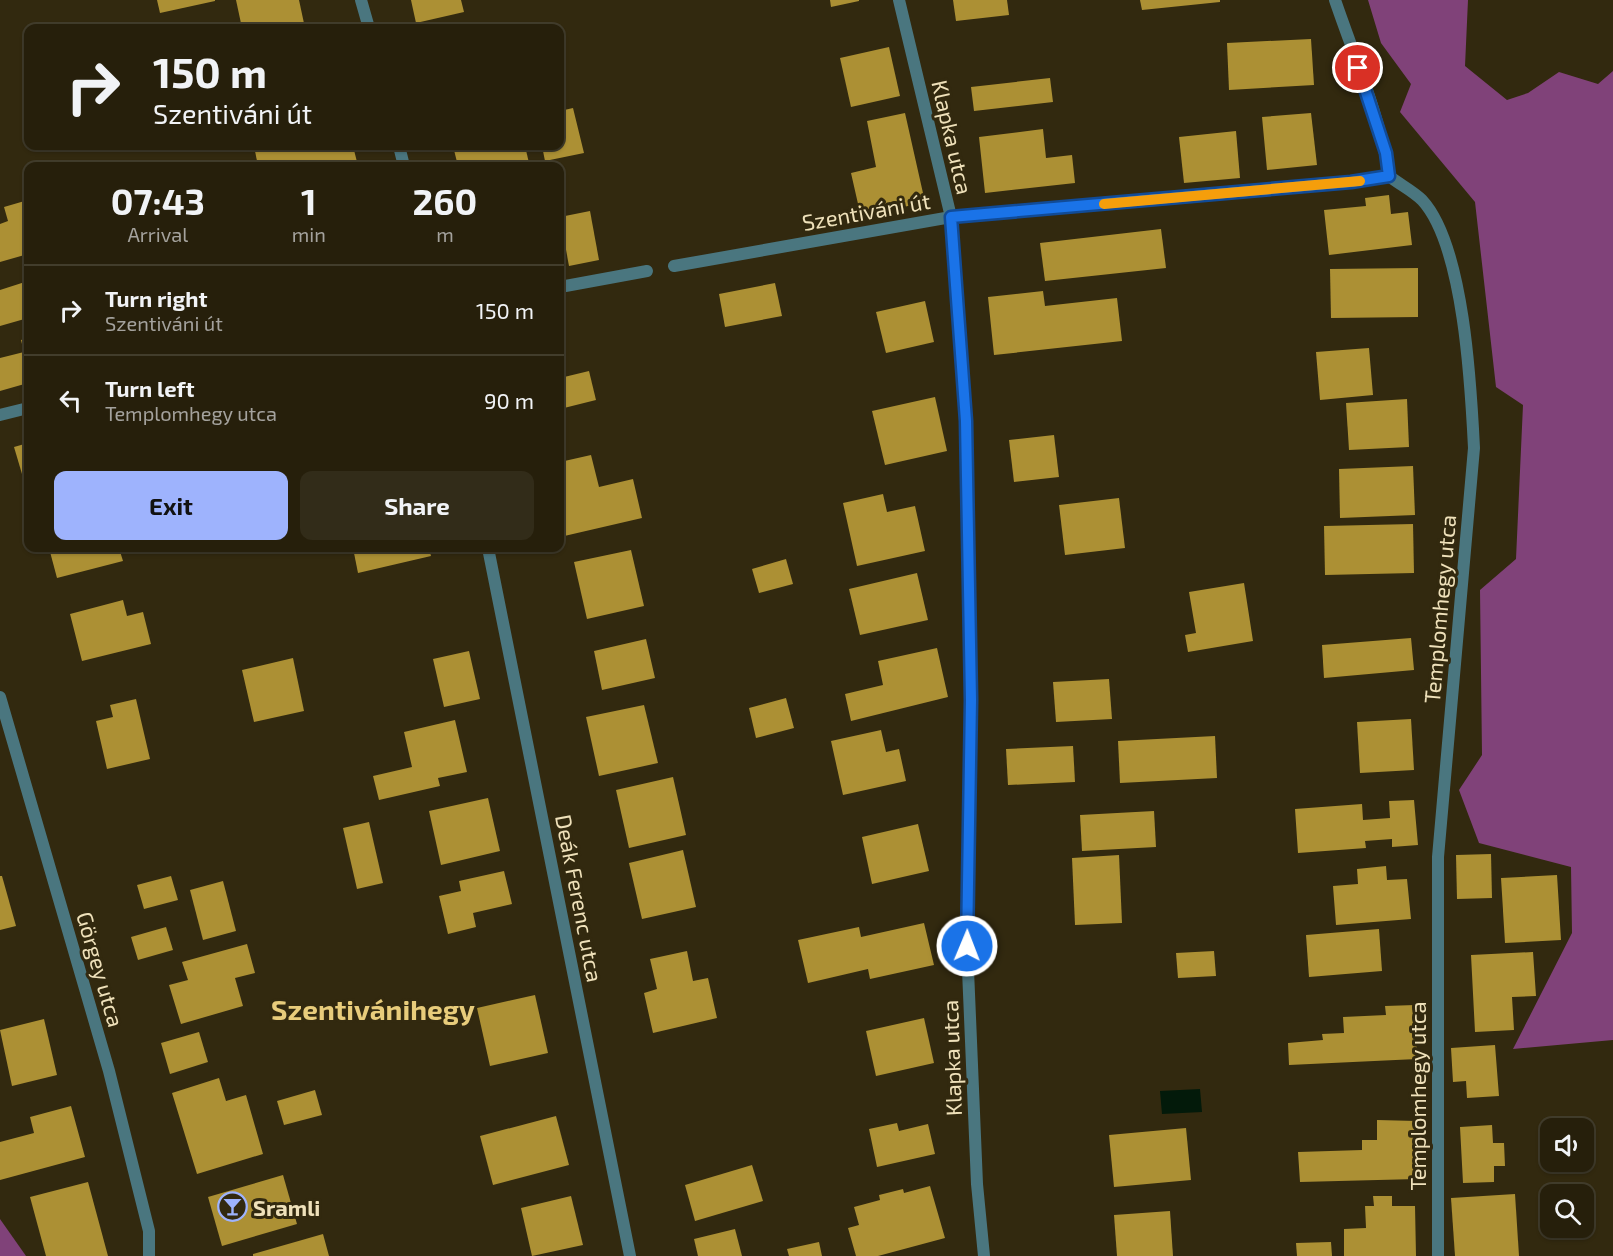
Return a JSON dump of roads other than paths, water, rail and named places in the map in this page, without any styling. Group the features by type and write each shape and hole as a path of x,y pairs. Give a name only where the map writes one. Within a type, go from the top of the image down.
{"street":[{"path":"362,0 368,24"},
{"name":"Klapka utca","path":"899,0 951,217 966,421 971,700 967,946 977,1184 984,1256"},
{"path":"1335,0 1378,125 1386,153 1389,176"},
{"name":"Szentiváni út","path":"674,266 951,217 1351,182 1389,176"},
{"name":"Templomhegy utca","path":"1389,176 1422,200 1441,229 1455,279 1464,330 1471,386 1474,448 1438,857 1438,1256"},
{"path":"564,286 647,271"},
{"path":"0,415 24,409"},
{"name":"Deák Ferenc utca","path":"489,552 630,1256"},
{"name":"Görgey utca","path":"0,697 109,1071 149,1231 149,1256"}],"place":[{"name":"Sramli","path":"232,1207"}],"district":[{"name":"Szentivánihegy","path":"373,1009"}]}
